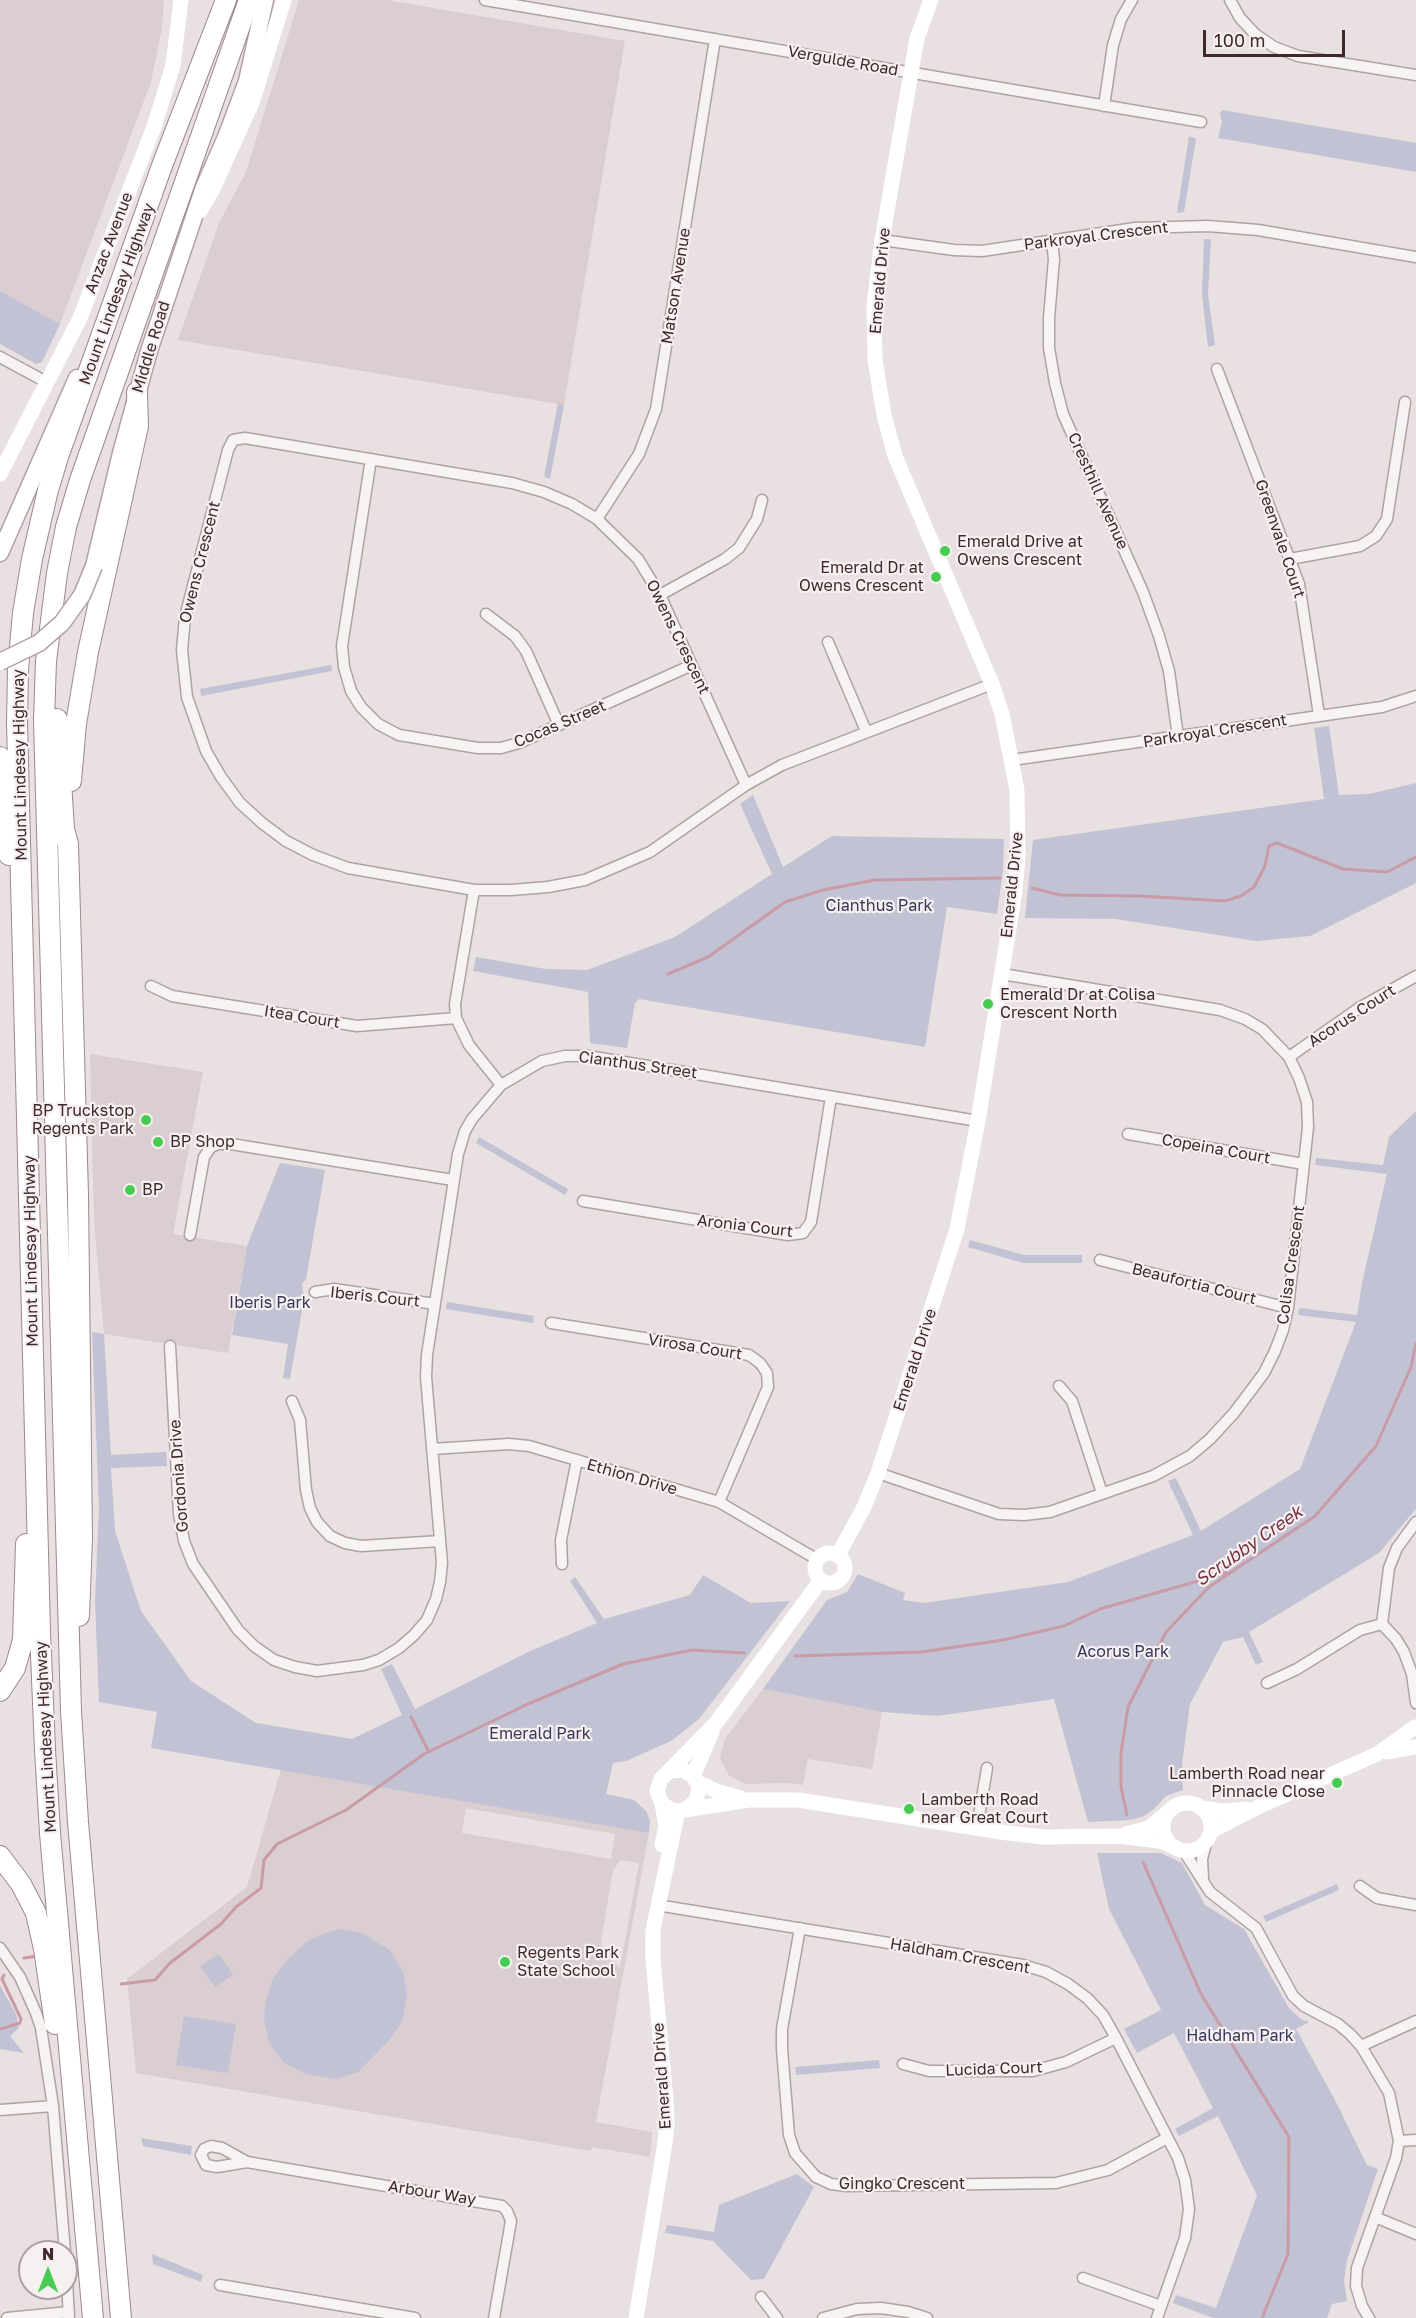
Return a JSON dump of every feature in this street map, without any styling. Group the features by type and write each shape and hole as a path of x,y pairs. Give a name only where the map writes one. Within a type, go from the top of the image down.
{"highway":[{"name":"Mount Lindesay Highway","path":"93,2318 51,1845 40,1631 17,723 23,613 32,559 48,490 163,163 226,0"},
{"name":"Mount Lindesay Highway","path":"121,2318 78,1822 71,1711 44,720 46,661 57,573 66,527 80,480 249,0"},
{"path":"71,1711 77,1684 82,1538 78,1207 68,843 72,763 81,687 138,426 137,392"},
{"path":"46,661 54,680 64,829 68,843"},
{"path":"0,757 11,882 22,925"},
{"path":"0,1691 15,1668 23,1640 27,1466 36,1433"},
{"path":"0,1856 21,1884 36,1913 44,1949 59,2050 72,2073"}],"main road":[{"name":"Middle Road","path":"0,662 39,643 62,622 82,595 94,566 137,392 165,300 204,187 247,81 265,0"},
{"path":"0,553 82,368 99,343"}],"street":[{"name":"Anzac Avenue","path":"0,474 80,318 161,109 173,65 182,0"},
{"path":"194,220 212,191 252,103 284,0"},
{"name":"Vergulde Road","path":"485,0 1201,122"},
{"name":"Emerald Drive","path":"838,1555 864,1507 878,1473 954,1240 978,1121 1018,857 1017,790 1002,714 992,684 917,513 891,444 878,383 874,337 876,284 882,240 916,38 931,0"},
{"path":"1104,105 1113,45 1121,20 1132,0"},
{"path":"1230,0 1240,18 1255,34 1274,47 1298,56 1416,75"},
{"name":"Matson Avenue","path":"597,519 639,454 656,409 716,39"},
{"name":"Parkroyal Crescent","path":"882,240 954,250 982,250 1135,228 1208,225 1258,230 1416,257"},
{"name":"Cresthill Avenue","path":"1052,241 1054,259 1049,348 1055,383 1064,414 1143,592 1159,636 1169,671 1178,737"},
{"path":"0,357 48,383"},
{"name":"Greenvale Court","path":"1217,369 1290,559 1303,605 1318,715"},
{"path":"1290,559 1360,546 1376,536 1387,519 1405,402"},
{"name":"Owens Crescent","path":"746,785 660,595 638,559 597,519 554,496 512,483 245,438 234,440 228,450 185,617 182,650 187,697 206,751 240,803 286,841 313,855 348,868 474,890 548,887 585,880 651,852 746,785 782,765 992,684"},
{"name":"Cocas Street","path":"371,459 342,646 344,667 351,691 361,707 378,724 399,735 478,748 501,748 519,743 692,665"},
{"path":"660,595 725,559 739,548 757,519 762,500"},
{"path":"486,614 515,636 526,651 559,725"},
{"path":"828,642 866,731"},
{"name":"Parkroyal Crescent","path":"1012,760 1382,707 1416,696"},
{"path":"474,890 455,1004 456,1018 469,1045 501,1085"},
{"name":"Colisa Crescent","path":"878,1473 999,1514 1024,1515 1050,1512 1167,1470 1210,1439 1234,1413 1264,1373 1275,1351 1288,1308 1308,1127 1306,1102 1299,1078 1289,1057 1262,1029 1245,1019 1220,1010 1002,974"},
{"name":"Acorus Court","path":"1289,1057 1359,1008 1416,976"},
{"name":"Itea Court","path":"151,986 172,996 357,1026 456,1018"},
{"name":"Cianthus Street","path":"432,1449 426,1377 453,1180 465,1131 482,1106 501,1085 542,1061 565,1056 588,1056 978,1121"},
{"name":"Aronia Court","path":"583,1201 788,1235 803,1233 811,1222 831,1097"},
{"name":"Copeina Court","path":"1128,1134 1304,1164"},
{"path":"190,1235 204,1157 211,1147 218,1144 231,1144 453,1180"},
{"name":"Beaufortia Court","path":"1100,1260 1288,1308"},
{"name":"Iberis Court","path":"315,1292 334,1289 435,1304"},
{"name":"Virosa Court","path":"550,1323 749,1355 760,1363 767,1373 768,1387 718,1502"},
{"name":"Gordonia Drive","path":"170,1346 179,1514 184,1541 193,1564 238,1630 254,1646 274,1659 295,1667 317,1671 337,1670 379,1659 399,1648 427,1620 436,1599 442,1563 432,1449"},
{"path":"1059,1386 1072,1401 1102,1493"},
{"path":"292,1401 300,1420 306,1490 310,1508 317,1522 330,1536 345,1543 361,1546 440,1541"},
{"name":"Ethion Drive","path":"432,1449 510,1444 529,1446 718,1502 818,1560"},
{"path":"562,1564 561,1540 577,1460"},
{"path":"1382,1624 1389,1568 1397,1548 1416,1521"},
{"path":"825,1554 838,1555 846,1567 843,1577 835,1583 826,1583 821,1580 815,1569 818,1560 825,1554"},
{"name":"Emerald Drive","path":"657,1905 657,1873 666,1826 657,1791 658,1785 716,1723 821,1580"},
{"path":"1382,1624 1396,1639 1414,1677 1416,1703"},
{"path":"1267,1683 1297,1669 1360,1630 1382,1624"},
{"name":"Emerald Drive","path":"636,2318 667,2122 653,1960 653,1930 657,1905 682,1810 696,1801 699,1788 695,1779 716,1723"},
{"path":"1416,1725 1416,1733"},
{"path":"1377,1754 1416,1725"},
{"path":"662,1804 672,1810 682,1810 750,1800 821,1802 1044,1837 1118,1836 1158,1841 1179,1848 1196,1849 1209,1835 1256,1808 1377,1754 1416,1746"},
{"path":"977,1828 987,1768"},
{"path":"666,1774 677,1770 688,1773 718,1792 750,1800"},
{"path":"1118,1836 1149,1828 1181,1804 1195,1804 1209,1818 1209,1835 1202,1859 1203,1880"},
{"path":"1201,1808 1223,1810 1256,1808"},
{"path":"1169,1811 1164,1823 1169,1842 1179,1848 1210,1892 1256,1928 1293,1996 1304,2006 1338,2024 1361,2046 1389,2093 1398,2141 1396,2158 1358,2268 1356,2286 1362,2306 1369,2318"},
{"path":"1360,1886 1377,1898 1416,1905"},
{"name":"Haldham Crescent","path":"657,1905 1023,1965 1046,1972 1087,1998 1103,2015 1116,2038 1167,2138 1185,2180 1190,2209 1185,2238 1157,2318"},
{"name":"Gingko Crescent","path":"800,1928 782,2029 782,2049 789,2135 795,2153 816,2176 831,2184 847,2186 1056,2183 1108,2170 1167,2138"},
{"path":"0,1948 20,1977 36,2013 45,2050 53,2106 64,2240"},
{"path":"1361,2046 1416,2021"},
{"name":"Lucida Court","path":"903,2064 929,2071 1034,2071 1066,2062 1116,2038"},
{"path":"0,2110 53,2106"},
{"path":"1398,2141 1416,2140"},
{"name":"Arbour Way","path":"247,2162 502,2206 511,2221 494,2318"},
{"path":"1375,2217 1416,2234"},
{"path":"1083,2278 1161,2306"},
{"path":"220,2285 414,2318"},
{"path":"761,2297 777,2318"},
{"path":"7,2318 69,2315 68,2300"},
{"path":"823,2318 857,2309 880,2308 908,2312 927,2318"}],"shaded area":[{"path":"0,0 164,0 162,28 151,82 60,324 0,291"},
{"path":"299,0 387,0 625,41 564,405 178,340 219,223 246,172"},
{"path":"90,1054 203,1072 173,1234 247,1246 228,1353 104,1334 94,1222"},
{"path":"763,1689 882,1712 872,1769 808,1759 803,1785 746,1784 729,1776 720,1758 725,1739"},
{"name":"Regents Park State School","path":"281,1769 649,1833 596,2122 652,2132 650,2157 592,2147 591,2151 136,2073 127,1979 247,1887","holes":["466,1808 615,1834 611,1859 462,1833","621,1860 639,1863 620,1968 602,1950 601,1942 613,1870","362,1933 390,1950 407,1994 403,2020 392,2037 268,2040 264,2020 265,2004"]}],"green space":[{"path":"1222,110 1416,143 1416,172 1218,138"},
{"path":"1189,136 1196,139 1184,212 1177,213"},
{"path":"1204,239 1211,239 1208,295 1215,345 1208,347 1202,295"},
{"path":"0,291 60,324 42,362 36,364 0,344"},
{"path":"558,403 564,405 550,479 544,477"},
{"path":"331,665 332,671 201,696 200,689"},
{"path":"1329,726 1339,795 1369,794 1416,783 1416,883 1310,936 1256,941 1116,919 1025,918 1033,840 1324,799 1314,728"},
{"name":"Cianthus Park","path":"753,795 783,867 832,836 1004,839 1003,870 997,914 947,907 925,1047 639,999 635,1003 627,1048 590,1043 588,992 473,971 476,957 546,969 587,970 675,937 772,874 740,804"},
{"name":"Acorus Park","path":"1416,1111 1416,1509 1379,1553 1249,1632 1263,1662 1256,1665 1243,1637 1223,1642 1190,1704 1182,1764 1183,1790 1166,1796 1153,1810 1142,1817 1130,1820 1088,1822 1054,1699 937,1716 882,1712 763,1689 827,1600 847,1592 858,1574 905,1593 903,1600 924,1603 1068,1582 1193,1535 1168,1481 1176,1478 1201,1531 1300,1469 1356,1322 1298,1315 1299,1308 1357,1315 1387,1174 1315,1165 1316,1158 1383,1165 1389,1137"},
{"path":"479,1137 568,1189 565,1195 476,1143"},
{"name":"Iberis Park","path":"280,1163 325,1170 306,1279 302,1284 304,1299 290,1379 283,1378 288,1344 232,1335 247,1246"},
{"path":"970,1240 1024,1255 1082,1255 1082,1263 1023,1263 968,1247"},
{"path":"447,1302 534,1316 533,1323 446,1309"},
{"name":"Emerald Park","path":"92,1332 104,1334 111,1455 166,1452 167,1466 111,1468 115,1531 141,1611 191,1681 256,1723 352,1739 402,1715 381,1669 392,1664 415,1709 528,1652 597,1623 570,1581 575,1577 604,1619 690,1595 703,1575 751,1603 790,1601 699,1719 671,1741 626,1761 613,1763 606,1794 634,1800 646,1811 650,1821 649,1833 151,1748 157,1712 99,1702 95,1601 99,1508"},
{"name":"Haldham Park","path":"1097,1853 1161,1853 1182,1863 1205,1905 1244,1929 1289,2008 1301,2019 1309,2022 1296,2029 1367,2165 1378,2169 1347,2260 1344,2280 1347,2301 1332,2304 1327,2318 1213,2318 1173,2303 1176,2295 1216,2308 1257,2195 1218,2116 1179,2136 1175,2129 1213,2108 1174,2033 1137,2053 1124,2029 1161,2010 1109,1909"},
{"path":"1337,1884 1339,1890 1266,1922 1263,1916"},
{"path":"340,1929 362,1933 390,1950 403,1972 407,1994 403,2020 392,2037 358,2072 337,2079 306,2074 283,2062 268,2040 264,2020 265,2004 273,1978 289,1958 308,1941"},
{"path":"219,1954 233,1975 215,1987 200,1966"},
{"path":"0,1985 16,2014 19,2028 10,2036 24,2053 0,2049"},
{"path":"184,2016 236,2024 228,2073 176,2065"},
{"path":"879,2060 880,2068 796,2075 795,2067"},
{"path":"141,2138 192,2146 191,2155 143,2146"},
{"path":"797,2174 814,2187 764,2279 751,2280 713,2241 665,2233 667,2225 714,2232 719,2205"},
{"path":"152,2254 203,2275 201,2282 153,2264"}],"waterway":[{"path":"1032,888 1060,895 1140,896 1225,901 1241,896 1254,887 1265,866 1269,846 1277,843 1343,869 1387,872 1416,857"},
{"path":"668,974 708,957 785,902 823,890 875,880 1000,878"},
{"name":"Scrubby Creek","path":"1127,1815 1121,1787 1121,1753 1128,1707 1166,1632 1209,1587 1315,1516 1376,1446 1411,1367 1416,1343"},
{"path":"795,1656 921,1652 1003,1640 1064,1626 1100,1609 1226,1573"},
{"path":"121,1984 155,1980 170,1963 221,1924 236,1907 261,1888 264,1860 277,1844 346,1810 424,1754 528,1704 623,1664 692,1650 744,1653"},
{"path":"411,1717 429,1752"},
{"name":"Scrubby Creek","path":"1143,1862 1201,1994 1289,2137 1288,2254 1262,2318"},
{"path":"24,1958 37,1956"},
{"path":"0,2029 20,2023 21,2019 2,1979 4,1975"}],"place":[{"name":"Emerald Drive at Owens Crescent","path":"945,551"},
{"name":"Emerald Dr at Owens Crescent","path":"936,577"},
{"name":"Emerald Dr at Colisa Crescent North","path":"988,1004"},
{"name":"BP Truckstop Regents Park","path":"146,1120"},
{"name":"BP Shop","path":"158,1142"},
{"name":"BP","path":"130,1190"},
{"name":"Lamberth Road near Pinnacle Close","path":"1337,1783"},
{"name":"Lamberth Road near Great Court","path":"909,1809"},
{"name":"Regents Park State School","path":"505,1962"}]}
